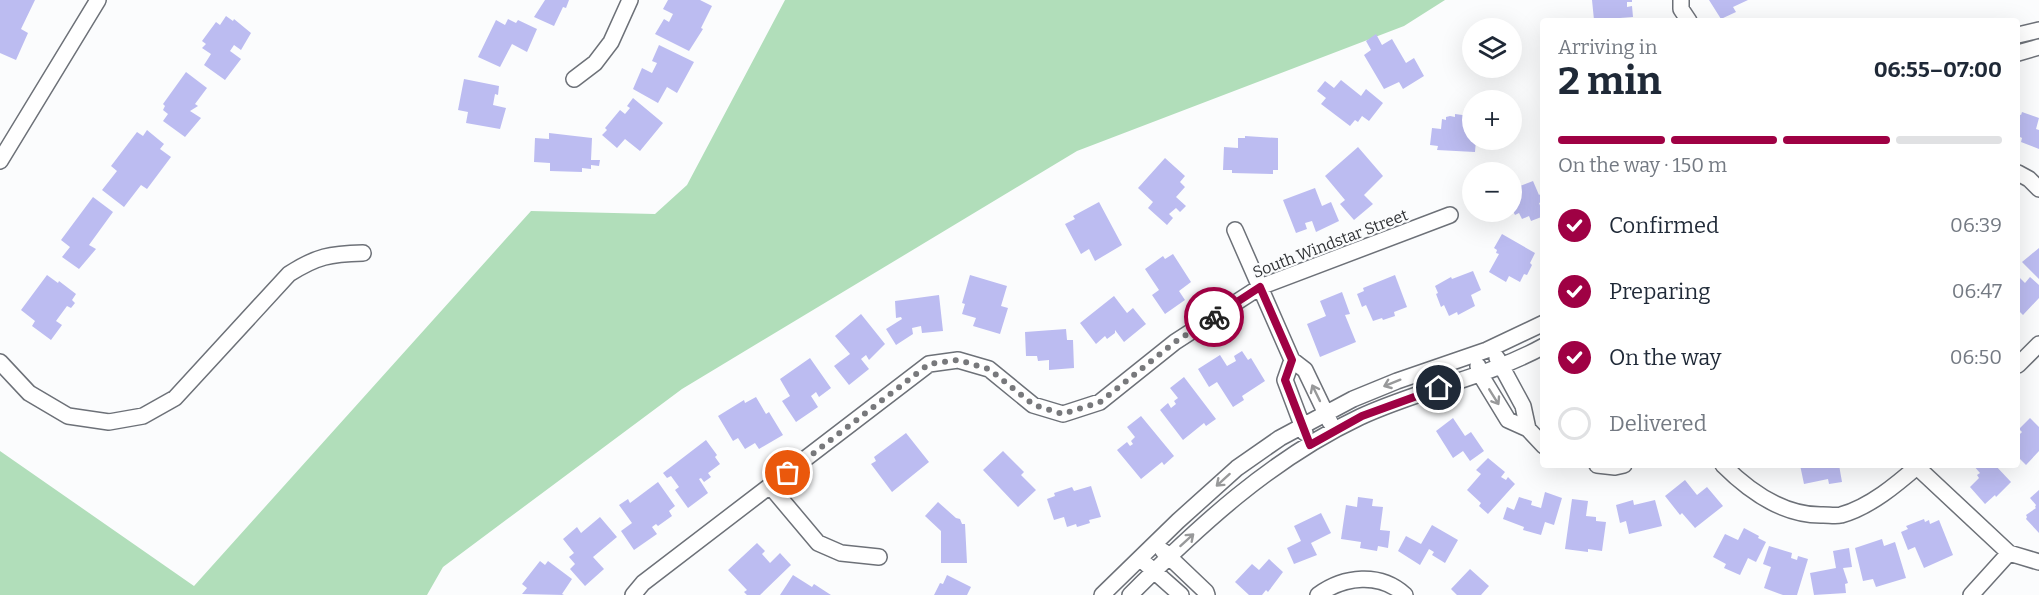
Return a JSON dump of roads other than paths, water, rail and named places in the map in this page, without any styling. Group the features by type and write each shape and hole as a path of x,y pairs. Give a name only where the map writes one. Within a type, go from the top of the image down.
{"street":[{"path":"0,162 98,0"},
{"path":"574,79 595,63 611,42 630,0"},
{"path":"1681,0 1681,9 1687,18"},
{"path":"2020,35 2039,30"},
{"path":"2020,52 2039,47"},
{"path":"2020,174 2039,189"},
{"name":"South Windstar Street","path":"633,595 643,583 929,364 958,360 989,369 1034,405 1063,414 1100,402 1175,342 1260,287 1450,215"},
{"path":"1235,230 1292,360 1305,370 1334,431"},
{"path":"0,362 29,393 68,416 109,422 143,416 175,399 289,274 318,258 334,254 363,253"},
{"path":"1102,595 1237,468 1280,438 1353,399 1494,347 1540,325"},
{"path":"2020,363 2039,344"},
{"path":"1494,347 1500,366 1523,406 1527,429"},
{"path":"1130,595 1168,556 1248,486 1310,445 1362,416 1480,374 1540,348"},
{"path":"1475,354 1480,374 1509,420 1527,429 1540,443"},
{"path":"1292,360 1285,380 1310,445"},
{"path":"1726,468 1742,484 1769,502 1808,515 1841,515 1874,500 1915,468"},
{"path":"1920,468 2009,553 2039,562"},
{"path":"770,486 819,543 841,553 879,557"},
{"path":"1155,543 1207,595"},
{"path":"1971,595 2009,553"},
{"path":"1139,558 1181,595"},
{"path":"1318,595 1344,580 1371,578 1405,595"}]}
